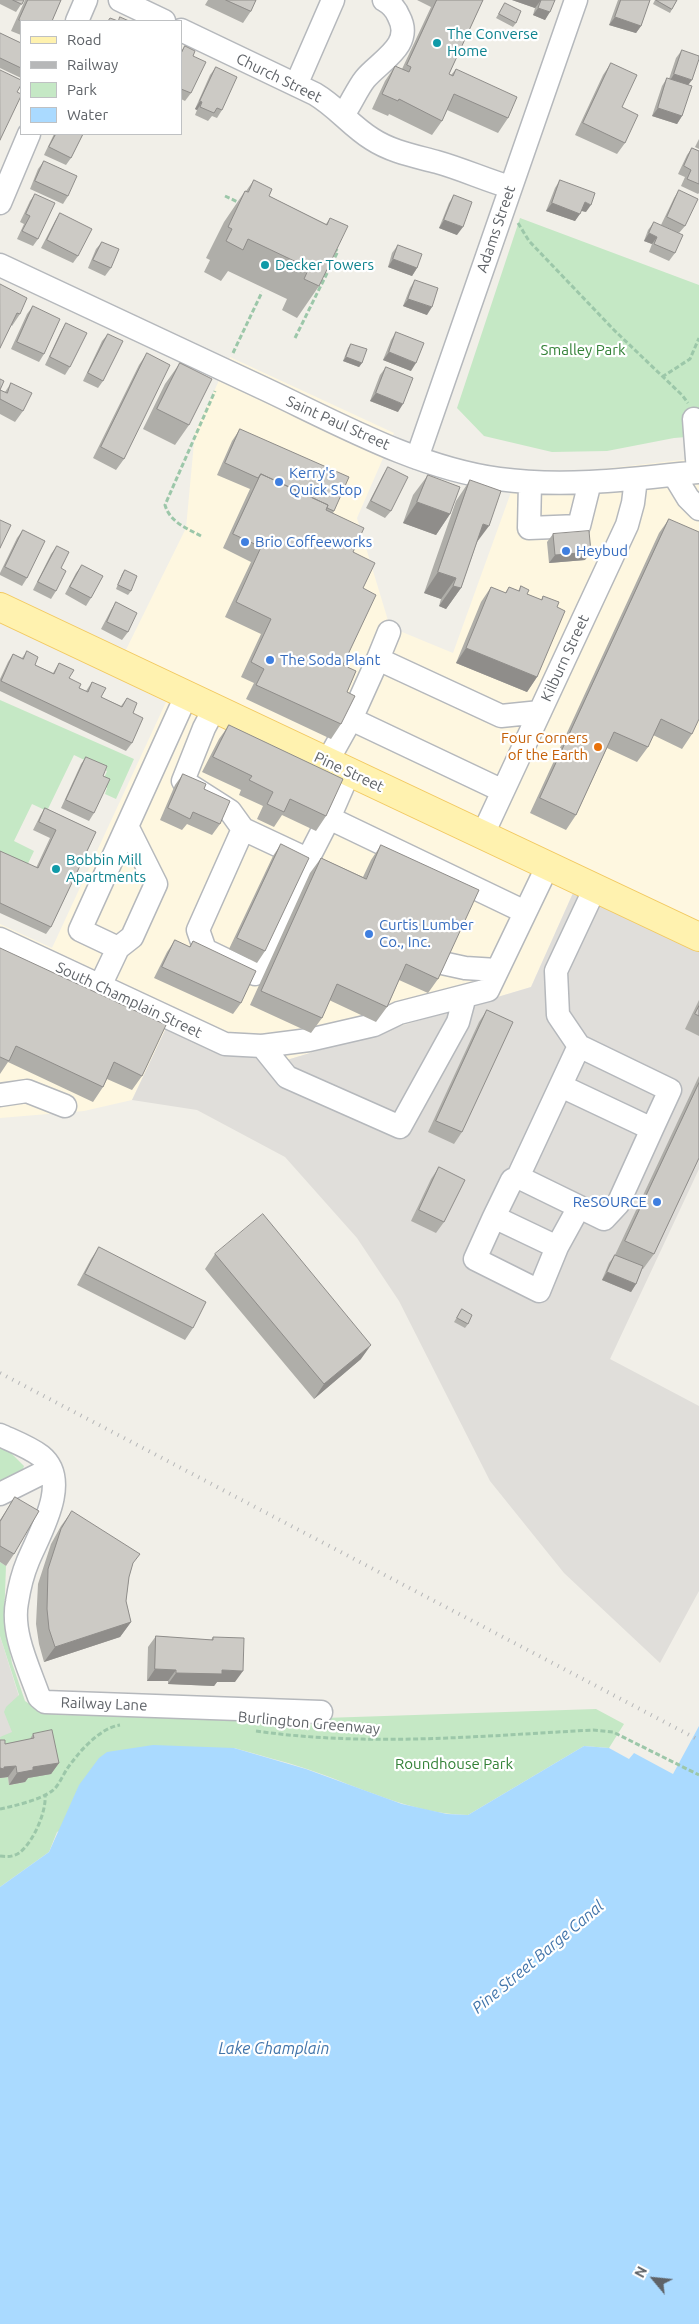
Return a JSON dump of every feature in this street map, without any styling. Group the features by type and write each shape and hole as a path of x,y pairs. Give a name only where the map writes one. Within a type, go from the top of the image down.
{"main road":[{"name":"Pine Street","path":"0,607 699,937"}],"street":[{"path":"77,20 86,0"},
{"path":"120,0 162,20"},
{"path":"296,85 333,0"},
{"path":"343,115 364,80 391,56 402,34 402,22 396,11 384,0"},
{"name":"Adams Street","path":"417,458 576,0"},
{"name":"Church Street","path":"182,30 296,85 333,105 372,139 401,153 438,162 510,187"},
{"path":"0,203 29,135"},
{"name":"Saint Paul Street","path":"0,265 330,420 417,458 468,474 530,483 590,482 699,472"},
{"path":"694,420 699,472"},
{"path":"674,474 688,498 699,509"},
{"name":"Kilburn Street","path":"483,834 627,525 633,503 636,479"},
{"path":"530,483 529,528 579,526 590,482"},
{"path":"243,829 198,930 205,950 255,974 329,818 338,767 351,719 389,632"},
{"path":"378,659 501,716 540,712"},
{"path":"118,948 80,930 128,828 186,696"},
{"path":"214,709 204,728 183,781 230,812 243,829 308,859"},
{"path":"351,719 503,790"},
{"path":"329,818 525,912"},
{"path":"100,986 118,948 132,937 156,884 128,828"},
{"name":"South Champlain Street","path":"0,939 225,1044 262,1046 309,1040 374,1025 399,1013 488,990 548,865"},
{"path":"518,1177 604,1219 618,1204 670,1090 579,1046 558,1015 556,971 595,888"},
{"path":"442,963 465,968 498,970"},
{"path":"262,1046 287,1077 400,1127 458,1022 465,996"},
{"path":"579,1046 518,1177 512,1180 475,1259 539,1291 557,1247 579,1207"},
{"path":"561,1086 652,1129"},
{"path":"0,1095 27,1091 65,1106"},
{"path":"494,1217 557,1247"},
{"path":"0,1435 41,1456 50,1469 0,1494"},
{"name":"Railway Lane","path":"50,1469 54,1482 49,1514 27,1564 17,1603 17,1628 39,1697 45,1702 321,1712"}],"path":[{"path":"225,196 242,204"},
{"path":"502,212 518,222 528,241 682,395 692,408 694,420"},
{"path":"295,338 338,250 329,246"},
{"path":"231,358 262,292"},
{"path":"662,376 690,359 699,338"},
{"path":"201,536 183,527 168,514 165,504 215,391"},
{"path":"0,1809 14,1806 53,1791 69,1766 89,1743 113,1726 122,1725"},
{"name":"Burlington Greenway","path":"249,1730 347,1740 386,1740 593,1730 613,1732 699,1775"},
{"path":"0,1856 10,1857 18,1854 27,1845 43,1816 46,1801 45,1794"}],"shaded area":[{"path":"230,357 394,433 357,518 390,627 453,653 519,470 565,473 699,458 699,952 573,893 531,987 280,1062 167,1026 132,1100 84,1111 0,1118 0,924 52,948 166,702 113,676 186,528 195,432"},
{"path":"573,893 699,952 699,1169 610,1359 699,1406 699,1591 660,1663 564,1573 490,1481 399,1301 357,1238 285,1157 197,1110 132,1100 167,1026 280,1062 531,987"},
{"path":"0,1636 22,1706 9,1785 8,1777 0,1778"}],"green space":[{"name":"Smalley Park","path":"520,218 699,285 699,436 674,438 607,451 552,452 484,436 457,408"},
{"path":"0,700 134,759 116,799 105,794 107,788 102,783 107,771 74,755 47,811 32,804 14,841 34,851 23,874 0,863"},
{"path":"0,1442 24,1466 23,1469 0,1481"},
{"name":"Roundhouse Park","path":"0,1562 6,1566 4,1620 12,1663 25,1701 37,1709 58,1710 59,1715 324,1718 596,1709 624,1724 609,1748 584,1746 468,1815 427,1810 406,1805 307,1769 234,1748 57,1832 49,1852 0,1887 0,1778 8,1777 9,1785 25,1782 6,1755 0,1737 12,1732 4,1712 6,1707 19,1695 0,1636"}],"water":[{"name":"Lake Champlain","path":"699,1726 699,2324 0,2324 0,1887 49,1852 79,1785 99,1758 107,1752 153,1745 234,1748 306,1769 402,1804 447,1814 468,1815 584,1746 609,1748 629,1759 634,1753 673,1774"}],"building":[{"path":"13,0 24,0 22,4"},
{"path":"28,0 61,0 52,20 19,20"},
{"path":"226,0 256,0 251,11"},
{"name":"The Converse Home","path":"437,0 483,0 449,74 453,76 456,69 517,97 508,118 454,94 442,121 399,99 398,101 382,94 395,66 409,72 411,67 407,65"},
{"path":"541,0 555,0 550,12 538,8"},
{"path":"621,0 650,0 641,26 615,17"},
{"path":"656,0 677,0 672,9"},
{"path":"505,3 521,11 516,23 499,14"},
{"path":"0,33 20,43 20,68 0,58"},
{"path":"185,46 195,51 193,56 206,62 191,93 182,89 182,52"},
{"path":"682,50 699,56 692,80 674,74"},
{"path":"611,63 637,75 622,107 638,115 625,143 583,123"},
{"path":"216,67 237,77 222,110 217,108 214,113 200,107 202,102 200,101"},
{"path":"0,70 20,80 20,87 17,92 20,94 20,98 0,140"},
{"path":"667,78 692,86 682,116 658,108"},
{"path":"55,135 82,135 71,158 49,147"},
{"path":"692,148 699,151 699,184 687,179 691,170 684,166"},
{"path":"44,161 77,176 68,196 35,181"},
{"path":"254,180 272,189 269,196 327,225 330,218 348,226 319,286 304,279 309,268 248,239 243,250 226,241 232,229 228,227 245,191 248,192"},
{"path":"560,180 595,193 591,205 585,202 580,214 552,203"},
{"path":"679,190 698,199 685,226 667,217"},
{"path":"35,194 55,203 38,239 22,231 30,216 26,214"},
{"path":"454,195 472,202 463,227 444,220"},
{"path":"60,213 92,229 78,256 47,240"},
{"path":"654,222 683,235 675,253 654,244 657,237 649,233"},
{"path":"102,242 119,249 111,268 93,260"},
{"path":"398,245 422,254 417,268 393,259"},
{"path":"415,280 438,288 432,307 408,299"},
{"path":"0,284 27,298 20,314 17,313 0,348"},
{"path":"33,306 60,319 44,354 17,342"},
{"path":"66,323 87,333 70,367 50,357"},
{"path":"396,332 424,343 416,363 389,352"},
{"path":"108,334 123,341 103,381 88,373"},
{"path":"351,344 367,349 362,363 346,357"},
{"path":"147,353 170,365 124,459 101,447"},
{"path":"180,363 212,379 189,425 157,409"},
{"path":"386,367 413,378 403,404 376,393"},
{"path":"0,379 4,381 0,390"},
{"path":"11,383 32,393 23,411 0,399 0,390 7,393"},
{"path":"240,429 349,477 334,511 327,508 328,505 261,474 258,478 225,463"},
{"path":"388,467 408,477 391,511 371,501"},
{"path":"261,474 328,505 326,510 364,528 353,552 375,563 363,588 376,595 343,665 356,671 347,692 355,696 341,724 256,685 264,669 251,662 271,619 236,602 261,547 233,534"},
{"path":"428,475 460,487 450,514 417,502"},
{"path":"470,480 501,491 489,526 483,524 461,588 453,586 456,578 438,572"},
{"path":"669,519 699,532 699,719 692,734 661,719 648,747 614,732 576,815 540,798"},
{"path":"0,520 11,525 0,548"},
{"path":"23,530 45,541 27,578 5,567"},
{"path":"589,531 591,552 555,555 553,534"},
{"path":"57,546 69,552 61,568 66,571 56,591 38,582"},
{"path":"82,565 103,576 91,598 70,587"},
{"path":"125,570 137,576 131,591 118,585"},
{"path":"521,586 529,590 527,594 542,600 543,596 559,602 557,607 565,611 537,677 466,648 491,587 506,593 509,587 519,591"},
{"path":"116,602 137,613 128,632 107,622"},
{"path":"27,651 38,657 35,665 54,674 59,663 74,670 69,678 81,684 79,688 88,692 92,682 106,688 101,697 122,707 127,698 137,703 133,713 143,718 132,743 1,681 13,654 23,659"},
{"path":"229,725 343,779 326,816 290,799 284,812 267,804 273,792 249,780 252,776 213,757"},
{"name":"Bobbin Mill Apartments","path":"86,757 107,766 103,776 110,779 94,813 66,800"},
{"path":"183,774 206,784 204,789 230,801 220,824 193,812 190,819 168,808"},
{"name":"Bobbin Mill Apartments","path":"45,808 96,832 51,927 0,903 0,851 38,868 56,830 39,822"},
{"path":"281,844 309,858 265,951 237,938"},
{"name":"Curtis Lumber Co., Inc.","path":"381,845 479,890 438,979 406,964 387,1007 337,984 322,1018 261,991 321,858 366,879"},
{"path":"175,940 190,947 193,941 256,971 241,1003 162,967"},
{"path":"0,948 166,1025 142,1076 114,1062 103,1087 16,1046 9,1061 0,1057"},
{"path":"699,1006 699,1016 695,1014"},
{"path":"487,1010 513,1022 462,1132 436,1121"},
{"name":"ReSOURCE","path":"699,1083 699,1158 654,1254 625,1241"},
{"path":"439,1167 465,1180 444,1222 419,1210"},
{"path":"263,1214 371,1345 324,1384 215,1254"},
{"path":"99,1247 206,1302 193,1328 85,1274"},
{"path":"615,1255 643,1266 636,1284 607,1272"},
{"path":"462,1309 472,1315 468,1324 457,1318"},
{"path":"15,1497 39,1511 14,1554 0,1546 0,1522"},
{"path":"72,1511 140,1554 133,1563 129,1577 126,1601 131,1622 55,1647 49,1629 47,1609 48,1569 61,1529"},
{"path":"156,1636 213,1640 213,1637 244,1638 243,1671 222,1670 222,1674 176,1673 176,1670 155,1669"},
{"path":"52,1730 59,1763 33,1767 33,1770 17,1773 16,1766 0,1768 0,1740 5,1740 5,1744 34,1738 33,1734"}],"railway":[{"path":"0,1373 699,1740"}],"place":[{"name":"The Converse Home","path":"437,43"},
{"name":"Decker Towers","path":"265,265"},
{"name":"Kerry's Quick Stop","path":"279,482"},
{"name":"Brio Coffeeworks","path":"245,542"},
{"name":"Heybud","path":"566,551"},
{"name":"The Soda Plant","path":"270,660"},
{"name":"Four Corners of the Earth","path":"598,747"},
{"name":"Bobbin Mill Apartments","path":"56,869"},
{"name":"Curtis Lumber Co., Inc.","path":"369,934"},
{"name":"ReSOURCE","path":"657,1202"}],"water label":[{"name":"Pine Street Barge Canal","path":"538,1957"}]}
